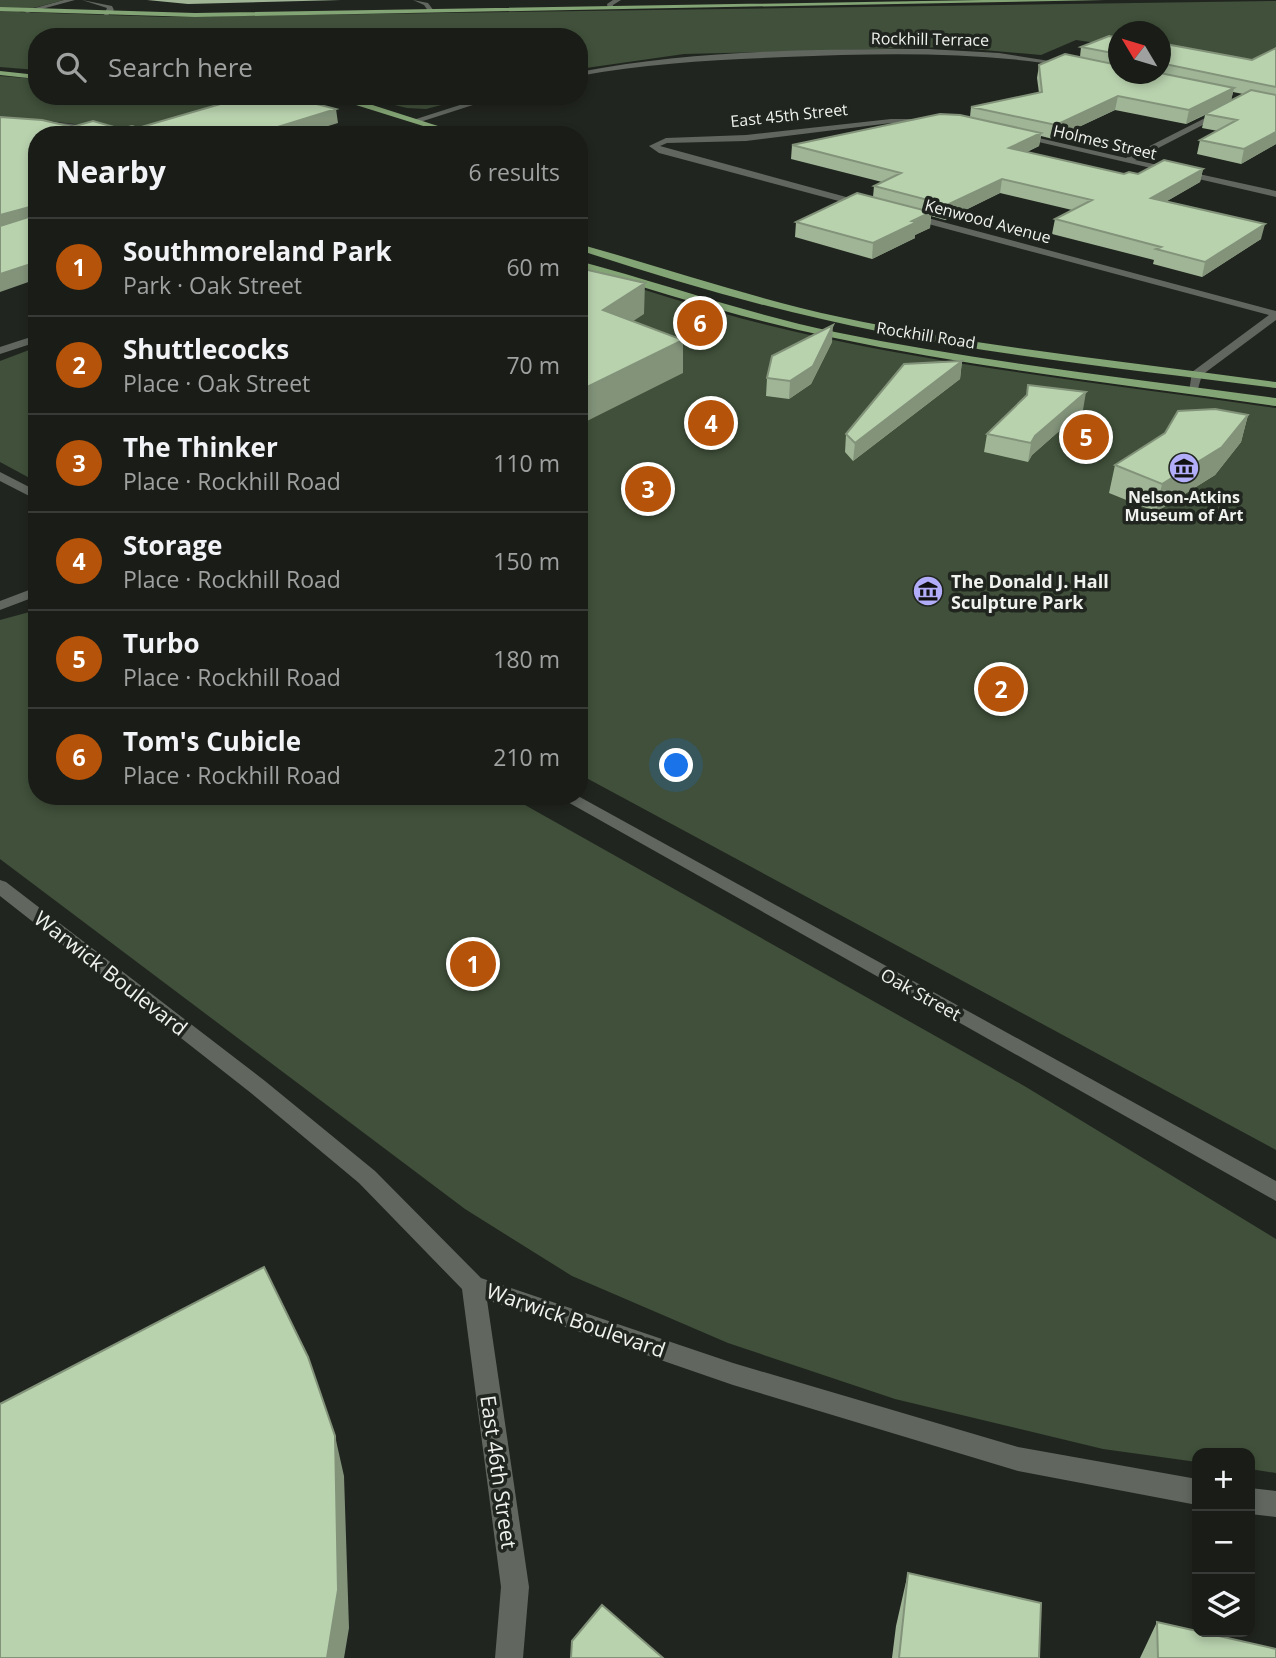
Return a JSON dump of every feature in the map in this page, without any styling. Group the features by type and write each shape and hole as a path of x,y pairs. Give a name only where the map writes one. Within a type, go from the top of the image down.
{"main road":[{"path":"0,9 106,14 1102,0"},
{"path":"0,74 28,76"},
{"path":"363,105 435,126"},
{"name":"Rockhill Road","path":"588,250 725,292 860,324 928,337 1276,385"},
{"name":"Rockhill Road","path":"588,267 749,316 836,336 906,349 1276,402"}],"street":[{"path":"27,11 72,0"},
{"path":"85,0 110,7 111,10 106,14"},
{"path":"416,0 426,4 431,11"},
{"path":"610,8 610,4 618,0"},
{"path":"731,0 738,6"},
{"name":"Rockhill Terrace","path":"588,72 627,65 701,58 911,50 1002,54 1087,68"},
{"path":"417,120 466,105"},
{"path":"1126,161 1234,105"},
{"path":"0,118 66,126"},
{"name":"East 45th Street","path":"878,208 662,151 653,146 666,141 746,138 891,121 948,122"},
{"name":"Holmes Street","path":"1011,135 1276,194"},
{"name":"Kenwood Avenue","path":"902,214 1276,314"},
{"path":"1193,390 1196,374 1276,314"},
{"path":"0,351 28,341"},
{"path":"0,476 28,491"},
{"path":"0,607 28,595"},
{"path":"0,607 28,603"},
{"name":"Oak Street","path":"581,805 1276,1192"},
{"name":"Warwick Boulevard","path":"0,886 258,1087 368,1177 473,1285 733,1374 1018,1459 1192,1491"},
{"name":"East 46th Street","path":"473,1285 515,1587 509,1658"},
{"path":"1255,1502 1276,1504"}],"green space":[{"path":"0,0 64,0 18,12 168,17 1276,1 1276,51 1263,67 1171,52 1171,21 1108,21 1108,45 1076,40 1041,55 948,47 684,54 588,68 588,28 28,28 28,69 0,67"},
{"path":"0,76 28,78 28,105 219,105 145,126 94,126 0,116"},
{"path":"394,105 441,105 426,109"},
{"name":"The Donald J. Hall Sculpture Park","path":"588,272 754,322 871,348 1044,376 1276,408 1276,1150 588,779"},
{"path":"28,350 28,477 0,462 0,361"},
{"path":"28,612 28,805 525,805 1026,1087 1276,1239 1276,1473 1255,1470 1255,1448 1192,1448 1192,1461 1103,1449 895,1399 728,1343 572,1276 465,1209 0,859 0,620"}],"building":[{"path":"1108,36 1108,52 1081,47"},
{"path":"1171,45 1252,60 1276,48 1276,87 1171,65"},
{"path":"1065,54 1108,63 1108,84 1171,84 1171,75 1234,88 1189,110 1118,96 1056,125 971,107 1042,92 1039,65"},
{"path":"1251,90 1276,95 1276,132 1244,149 1200,140 1237,120 1205,114"},
{"path":"217,105 321,105 336,109 281,126 145,126"},
{"path":"940,114 960,115 1041,133 1009,148 1124,174 1138,174 1164,160 1203,169 1151,198 1265,224 1205,262 1156,249 1161,247 1055,219 1092,200 1002,179 947,205 874,186 901,173 792,145"},
{"path":"0,117 42,120 68,126 28,126 28,207 0,215"},
{"path":"93,121 110,126 76,126"},
{"path":"857,193 931,212 912,221 917,222 873,243 796,222"},
{"path":"28,217 28,265 0,274 0,226"},
{"path":"588,270 645,283 603,310 683,340 588,387"},
{"path":"833,325 813,366 790,381 767,378 772,356"},
{"path":"962,361 855,443 846,434 904,364"},
{"path":"1028,385 1086,392 1035,436 1031,443 987,434 1027,395"},
{"path":"1215,409 1248,415 1222,447 1162,484 1115,465 1165,433 1178,411"},
{"path":"264,1267 308,1357 335,1436 338,1590 327,1658 0,1658 0,1404"},
{"path":"908,1573 1041,1603 1039,1658 899,1658"},
{"path":"602,1605 663,1658 571,1658 572,1641"},
{"path":"1157,1622 1192,1630 1192,1637 1223,1637 1276,1649 1276,1658 1158,1658"}],"place":[{"name":"Tom's Cubicle","path":"700,323"},
{"name":"Storage","path":"711,423"},
{"name":"Turbo","path":"1086,437"},
{"name":"Nelson-Atkins Museum of Art","path":"1184,468"},
{"name":"The Thinker","path":"648,489"},
{"name":"The Donald J. Hall Sculpture Park","path":"928,591"},
{"name":"Shuttlecocks","path":"1001,689"},
{"name":"Southmoreland Park","path":"473,964"}]}
